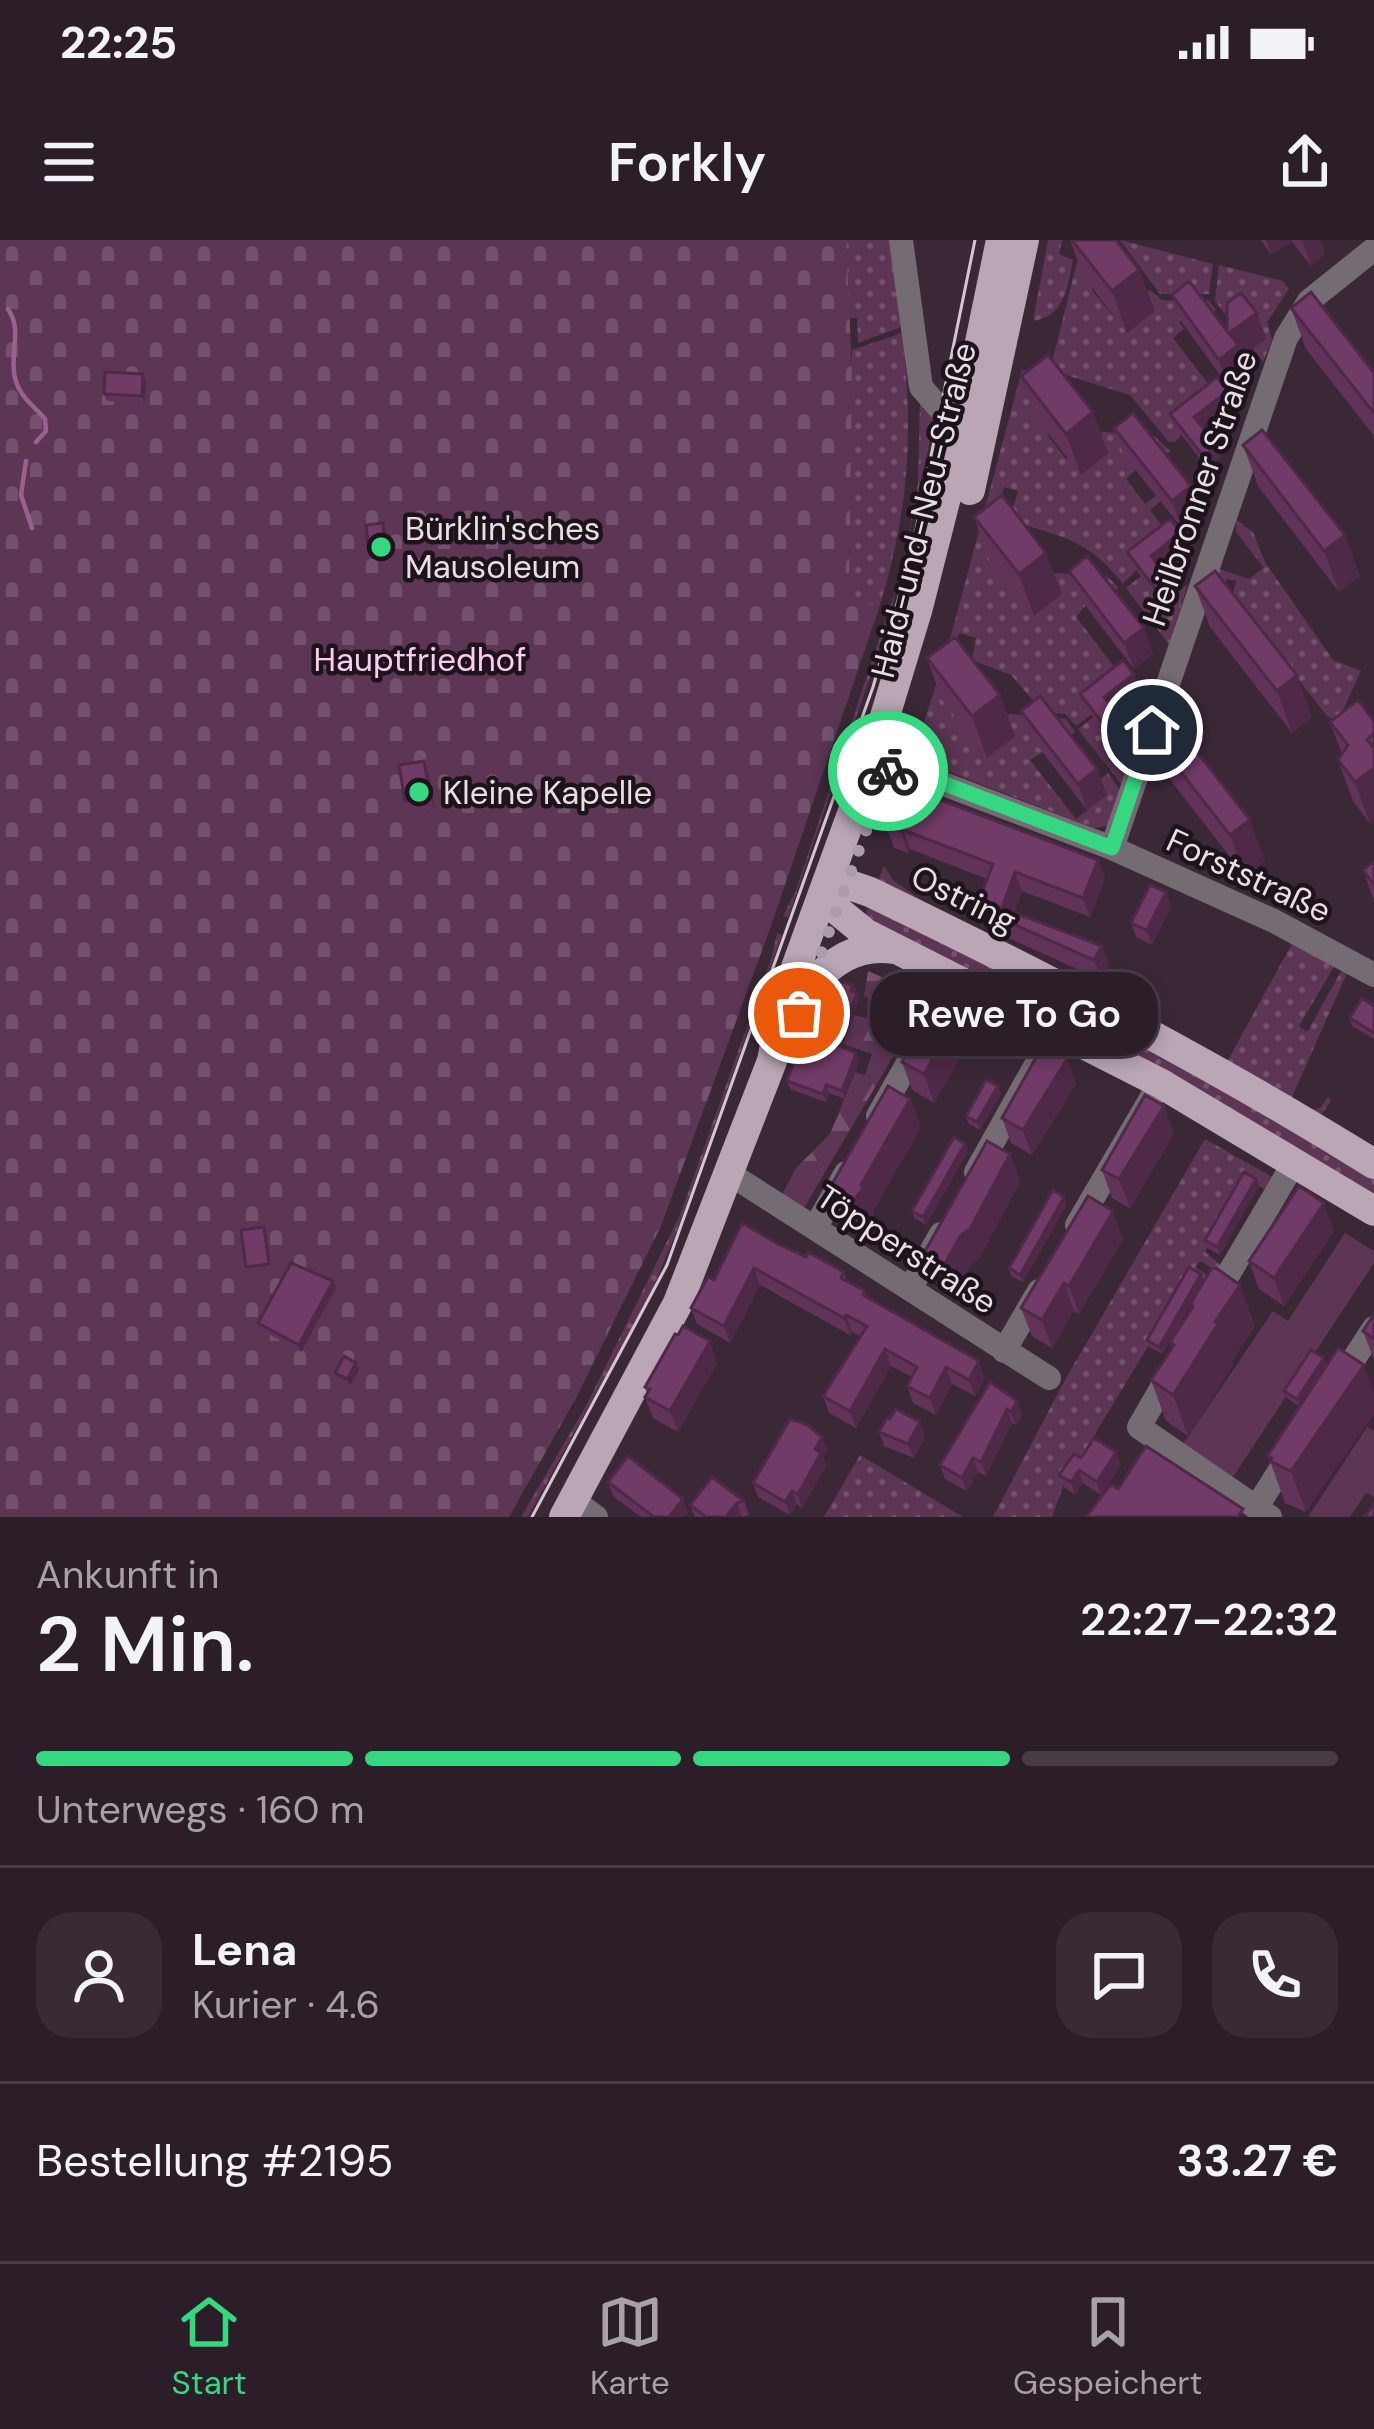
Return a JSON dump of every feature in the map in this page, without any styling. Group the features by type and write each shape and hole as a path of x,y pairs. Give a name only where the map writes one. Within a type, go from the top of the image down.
{"main road":[{"name":"Haid-und-Neu-Straße","path":"838,893 964,421 1001,240"},
{"name":"Haid-und-Neu-Straße","path":"572,1512 678,1303 799,986 891,764 965,508 1024,240"},
{"path":"838,893 857,928 1160,1083 1374,1211"},
{"name":"Ostring","path":"838,893 939,926 1138,1027 1374,1164"},
{"path":"799,986 854,952 894,949"}],"street":[{"path":"901,240 921,387 941,410 964,421"},
{"name":"Heilbronner Straße","path":"1112,848 1286,338 1316,294 1374,248"},
{"name":"Forststraße","path":"891,764 1112,848 1274,921 1374,975"},
{"path":"815,1228 956,979"},
{"path":"910,1289 1056,1029"},
{"path":"1004,1351 1160,1083"},
{"path":"1294,1161 1138,1427 1263,1513 1302,1437"},
{"name":"Töpperstraße","path":"730,1174 1049,1378"},
{"path":"1326,1400 1374,1328"}],"green space":[{"name":"Hauptfriedhof","path":"0,240 846,240 852,371 849,595 879,608 771,926 661,1226 576,1398 509,1517 0,1517"},
{"path":"846,240 891,240 901,327 858,343 857,318 848,318"},
{"path":"1048,240 1062,240 1059,254 1073,260 1058,307 1033,321"},
{"path":"1120,240 1213,264 1209,294 1160,294"},
{"path":"1078,258 1094,293 1127,332 1142,296 1150,290 1162,300 1209,301 1216,310 1206,318 1197,308 1179,322 1184,329 1173,338 1216,394 1175,442 1169,442 1130,395 1050,370"},
{"path":"1219,265 1283,281 1289,289 1267,322 1272,340 1263,362 1215,301"},
{"path":"902,333 908,405 906,472 897,538 879,608 849,596 852,350"},
{"path":"1022,370 1055,377 1048,436 1066,459 1103,432 1153,435 1170,451 1159,460 1132,464 1136,470 1126,479 1145,504 1156,496 1161,501 1150,510 1169,535 1123,584 1085,548 1009,520 1018,491 1004,487 997,510 984,512"},
{"path":"920,400 936,415 907,540 918,484"},
{"path":"983,516 989,559 1034,615 1049,578 1056,573 1108,577 1119,588 1086,605 1076,617 1122,677 1076,726 1065,714 1043,712 1011,675 972,660 976,638 959,633 952,655 946,654"},
{"path":"1236,520 1253,532 1265,562 1333,660 1361,671 1338,721 1327,716 1232,599 1236,581 1227,579 1222,597 1211,593 1219,569 1249,579 1264,568 1236,532"},
{"path":"1141,576 1176,593 1188,584 1169,644 1126,588"},
{"path":"897,586 788,918 783,916 796,890"},
{"path":"944,659 943,700 987,757 1014,737 1002,720 1009,714 1066,719 1075,732 1030,760 1076,819 1106,795 1096,782 1108,773 1120,790 1107,826 1094,828 921,761 916,748"},
{"path":"1094,717 1128,734 1142,724 1122,785 1078,729"},
{"path":"884,866 893,880 921,900 1228,1060 1294,940 1335,965 1299,1026 1307,1032 1342,970 1347,973 1292,1097 1313,1110 1328,1097 1331,1101 1320,1116 876,885"},
{"path":"870,903 1011,971 1374,1173 1374,1201 862,924"},
{"path":"777,933 782,935 677,1231 650,1295 528,1517 521,1517 587,1404 680,1215"},
{"path":"868,971 928,997 804,1208 782,1195 796,1168 830,1134 855,1072 865,1075 872,1054 843,1044 854,1015 878,1021 883,1007 864,996"},
{"path":"1205,1139 1278,1180 1266,1190 1246,1180 1205,1252 1224,1268 1221,1273 1200,1261 1195,1267 1217,1281 1209,1284 1191,1275 1063,1487 1052,1517 993,1517 1065,1380"},
{"path":"1345,1233 1374,1251 1374,1263 1233,1477 1183,1444 1273,1311 1288,1321"},
{"path":"1367,1427 1374,1431 1374,1497 1366,1493 1350,1517 1308,1517"},
{"path":"860,1455 963,1517 824,1517"}],"building":[{"path":"1072,240 1116,240 1139,270 1112,291"},
{"path":"1189,281 1227,331 1227,303 1241,293 1257,313 1229,333 1238,345 1219,360 1172,295"},
{"path":"1311,292 1374,373 1374,413 1291,308"},
{"path":"1048,355 1093,412 1066,434 1021,376"},
{"path":"105,372 143,374 142,396 104,394"},
{"path":"1217,377 1228,391 1194,417 1217,446 1203,456 1170,414"},
{"path":"1133,413 1191,486 1172,501 1114,428"},
{"path":"1262,430 1345,535 1324,551 1243,445"},
{"path":"1002,495 1046,553 1019,574 974,517"},
{"path":"1170,519 1181,532 1151,556 1171,582 1158,592 1127,552"},
{"path":"383,523 385,540 368,542 366,525"},
{"path":"1087,556 1144,628 1124,643 1069,571"},
{"path":"1215,571 1297,675 1277,691 1195,586"},
{"path":"955,637 1000,695 972,716 927,658"},
{"path":"1123,660 1134,674 1104,697 1124,723 1111,734 1080,694"},
{"path":"1040,696 1097,769 1078,784 1021,711"},
{"path":"1358,700 1374,721 1374,733 1367,740 1374,748 1374,768 1355,782 1338,760 1348,745 1330,722"},
{"path":"1169,716 1250,820 1230,835 1149,731"},
{"path":"424,761 430,797 405,801 399,765"},
{"path":"917,791 1098,860 1083,898 1015,872 1002,908 1102,946 1094,960 997,917 1001,908 979,900 993,864 903,830"},
{"path":"891,814 905,819 901,832 886,826"},
{"path":"1374,861 1374,885 1363,870"},
{"path":"1150,885 1166,892 1147,930 1131,923"},
{"path":"839,981 853,985 851,991 857,993 837,1045 856,1053 842,1091 826,1085 823,1094 787,1081 818,996"},
{"path":"940,994 962,1007 924,1074 902,1062"},
{"path":"1362,998 1374,1006 1374,1033 1350,1018"},
{"path":"1043,1045 1067,1059 1023,1130 1002,1118"},
{"path":"986,1080 998,1086 977,1122 966,1116"},
{"path":"888,1086 910,1099 849,1207 828,1191"},
{"path":"1145,1095 1164,1106 1119,1179 1102,1170"},
{"path":"954,1137 965,1144 923,1217 912,1211"},
{"path":"987,1141 1010,1154 970,1229 961,1235 944,1265 924,1253"},
{"path":"1244,1172 1256,1179 1217,1247 1205,1240"},
{"path":"1299,1186 1324,1203 1274,1278 1249,1261"},
{"path":"1053,1190 1064,1197 1020,1275 1009,1268"},
{"path":"1088,1196 1113,1211 1069,1286 1064,1283 1042,1320 1021,1308"},
{"path":"742,1223 844,1272 841,1278 865,1291 863,1295 979,1361 969,1380 946,1367 930,1398 907,1386 917,1367 885,1349 850,1411 823,1396 867,1326 754,1268 724,1326 691,1308 708,1277 714,1280"},
{"path":"264,1227 269,1264 246,1267 241,1230"},
{"path":"291,1263 333,1281 299,1345 258,1323"},
{"path":"1189,1267 1201,1274 1159,1347 1147,1340"},
{"path":"1216,1268 1240,1285 1173,1395 1151,1380 1174,1345 1170,1342 1193,1307 1191,1303"},
{"path":"1374,1314 1374,1339 1363,1331"},
{"path":"683,1326 710,1341 670,1411 645,1397 650,1389 645,1387"},
{"path":"1338,1348 1364,1365 1291,1471 1270,1461 1268,1455"},
{"path":"1311,1350 1324,1358 1297,1399 1284,1391"},
{"path":"344,1356 356,1363 347,1379 335,1373"},
{"path":"990,1382 1017,1401 1011,1412 1007,1409 981,1462 973,1458 962,1478 940,1465"},
{"path":"896,1409 920,1422 908,1444 879,1432"},
{"path":"790,1419 822,1437 815,1449 821,1453 798,1494 792,1491 785,1502 753,1483"},
{"path":"1094,1438 1116,1452 1097,1482 1079,1470 1071,1482 1059,1475 1074,1454 1081,1458"},
{"path":"1146,1446 1243,1509 1238,1517 1086,1517 1111,1484 1118,1489"},
{"path":"628,1456 683,1499 669,1517 654,1517 608,1482"},
{"path":"712,1477 744,1501 728,1514 733,1517 706,1517 690,1505"}],"waterway":[{"path":"8,309 15,325 17,384 45,419 46,431 36,442"},
{"path":"26,461 21,495 32,528"}],"tram line":[{"path":"532,1517 667,1265 873,687 910,559 975,240"}],"way so far":[{"path":"799,1013 888,771"}],"place":[{"name":"Bürklin'sches Mausoleum","path":"381,547"},
{"name":"Kleine Kapelle","path":"419,792"},
{"name":"Rewe To Go","path":"799,1013"}],"route":[{"path":"888,771 891,764 906,769 1112,848 1152,730"}]}
